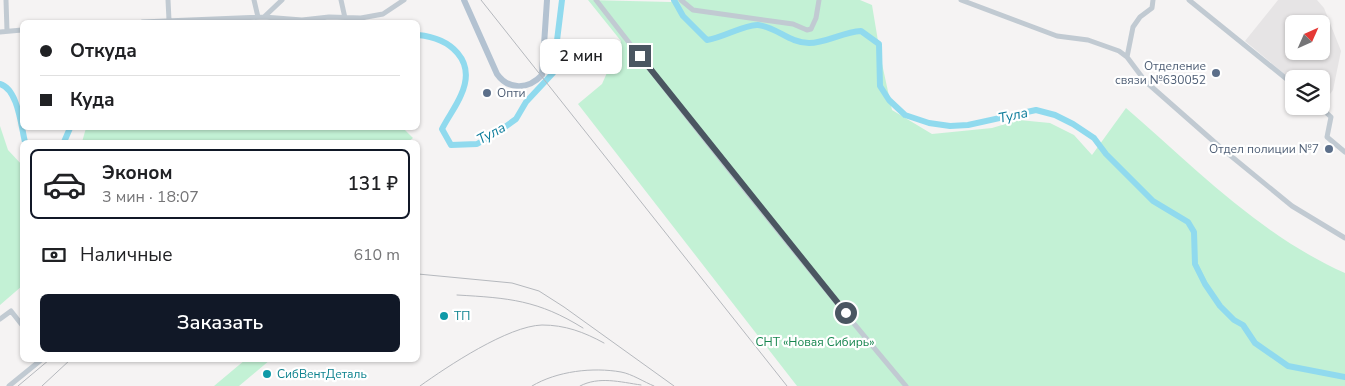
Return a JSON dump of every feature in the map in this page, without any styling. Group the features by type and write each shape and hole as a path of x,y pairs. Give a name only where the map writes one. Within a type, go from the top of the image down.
{"main road":[{"path":"464,0 497,74 506,84 517,87 533,83 542,75 547,0"}],"street":[{"path":"6,0 7,31"},
{"path":"168,0 169,20 261,17 302,20 361,18 382,14 404,0"},
{"path":"254,0 261,17"},
{"path":"261,17 282,0"},
{"path":"341,0 345,18"},
{"path":"596,0 789,242 822,287 906,386"},
{"path":"681,0 693,10 793,24 807,30 811,29 816,18 819,0"},
{"path":"961,0 1056,36 1103,44 1127,57 1144,81 1220,147 1292,206 1345,238"},
{"path":"1127,57 1133,27 1140,17 1152,8 1153,0"},
{"path":"1189,0 1285,78"},
{"path":"0,32 20,30"},
{"path":"1330,115 1327,137 1345,152"},
{"path":"0,319 12,310 20,322"},
{"path":"9,386 39,362"}],"shaded area":[{"path":"1278,0 1317,0 1324,8 1327,15 1285,15 1285,60 1330,60 1330,23 1341,51 1333,90 1330,94 1330,70 1285,70 1285,74 1245,41"}],"green space":[{"name":"СНТ «Новая Сибирь»","path":"588,0 671,2 672,0 860,0 872,5 892,110 932,134 992,128 1019,120 1050,123 1074,135 1092,155 1126,108 1203,176 1257,220 1314,258 1345,273 1345,386 797,386 578,104 602,84 621,41"},
{"path":"0,126 8,150 20,163 20,288 0,305"},
{"path":"85,130 405,130 413,138 410,140 83,140"},
{"path":"243,362 268,362 239,386 214,386"}],"waterway":[{"name":"Тула","path":"420,35 430,37 450,46 463,61 466,71 461,95 442,129 451,145 477,144 516,119 526,102 553,73 562,0"},
{"name":"Тула","path":"674,0 683,16 707,40 753,25 765,26 795,40 809,43 861,31 879,44 880,86 889,100 905,115 929,123 950,126 968,125 1036,110 1055,115 1073,124 1094,138 1106,154 1153,201 1188,222 1194,232 1195,264 1205,284 1220,306 1234,320 1243,325 1255,343 1288,366 1345,377"},
{"name":"Тула","path":"0,84 11,93 20,118"},
{"name":"Тула","path":"22,130 25,140"},
{"name":"Тула","path":"65,140 69,130"}],"railway":[{"path":"481,0 787,386"},
{"path":"420,274 512,283 539,291 674,386"},
{"path":"457,295 492,297 523,302 552,311 583,328"},
{"path":"420,386 479,348 496,339 528,327 550,325 566,328 582,332 604,343"},
{"path":"18,386 47,362"},
{"path":"42,386 68,362"},
{"path":"532,386 553,377 587,370 625,373 654,386"},
{"path":"580,386 602,380 641,385"}],"place":[{"name":"Отделение связи №630052","path":"1216,73"},
{"name":"Опти","path":"487,93"},
{"name":"Отдел полиции №7","path":"1329,149"},
{"name":"ТП","path":"444,316"},
{"name":"СибВентДеталь","path":"267,374"}],"route":[{"path":"640,56 789,242 822,287 846,313"}]}
